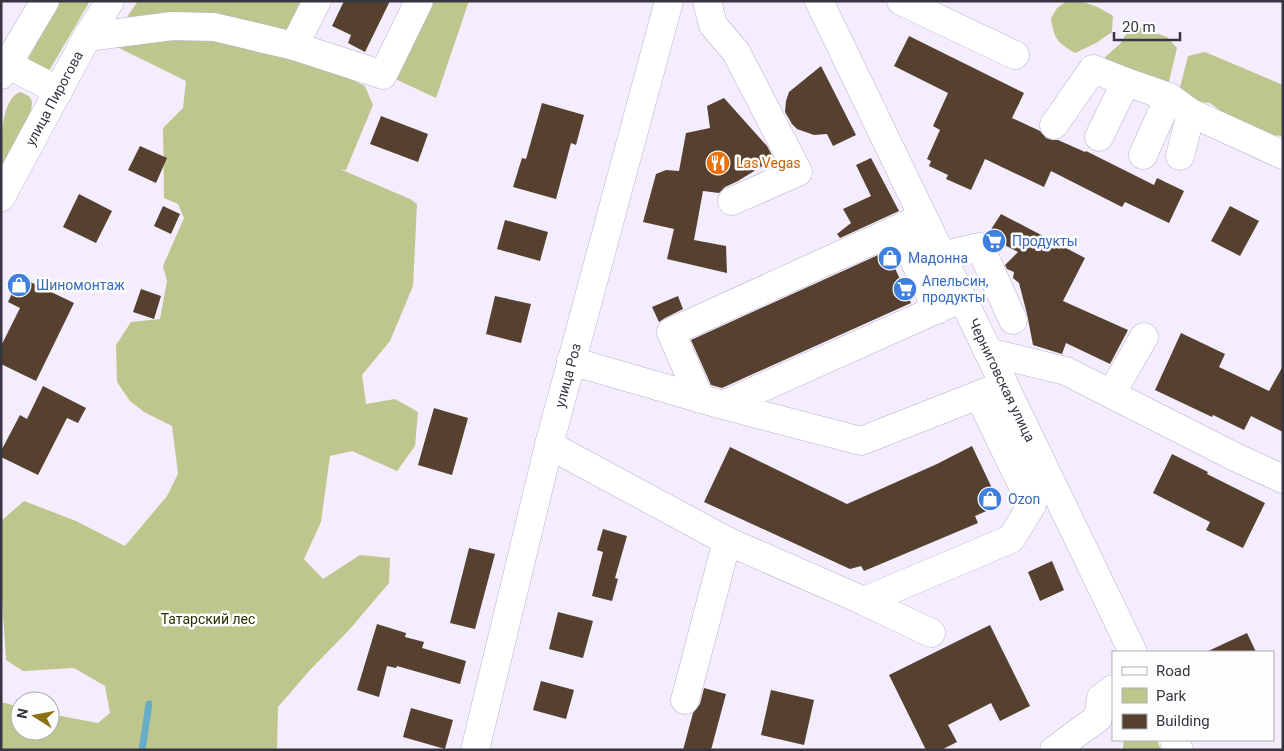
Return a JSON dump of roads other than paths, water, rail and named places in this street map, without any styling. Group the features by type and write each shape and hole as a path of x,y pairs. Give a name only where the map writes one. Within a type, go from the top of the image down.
{"street":[{"path":"45,1 4,70 58,91"},
{"name":"улица Пирогова","path":"1,197 87,37 110,1"},
{"path":"294,46 317,1"},
{"path":"87,37 172,26 214,27 294,46 383,75 420,1"},
{"name":"улица Роз","path":"475,750 549,445 669,1"},
{"path":"707,1 713,25 736,52 798,172 732,201"},
{"name":"Черниговская улица","path":"818,1 911,224 941,256 1132,651"},
{"path":"901,1 1015,55"},
{"path":"1054,125 1093,69 1168,96 1191,113 1283,155"},
{"path":"1099,137 1126,82"},
{"path":"1143,155 1168,96"},
{"path":"1180,156 1191,113"},
{"path":"712,402 671,332 911,224 937,310"},
{"path":"941,256 980,247 1013,320"},
{"path":"712,402 962,298"},
{"path":"1111,394 1144,337"},
{"path":"988,352 1066,371 1235,457 1283,479"},
{"path":"572,361 712,402 861,441 1004,386"},
{"path":"864,601 1011,539 1032,506 979,396"},
{"path":"549,445 728,541 931,633"},
{"path":"685,700 728,541"},
{"path":"1054,750 1098,718 1101,698 1112,690"}],"waterway":[{"path":"142,750 149,704"}],"place":[{"name":"Las Vegas","path":"718,163"},
{"name":"Продукты","path":"994,241"},
{"name":"Мадонна","path":"890,258"},
{"name":"Шиномонтаж","path":"19,285"},
{"name":"Апельсин, продукты","path":"905,289"},
{"name":"Ozon","path":"990,499"}],"park label":[{"name":"Татарский лес","path":"208,619"}]}
